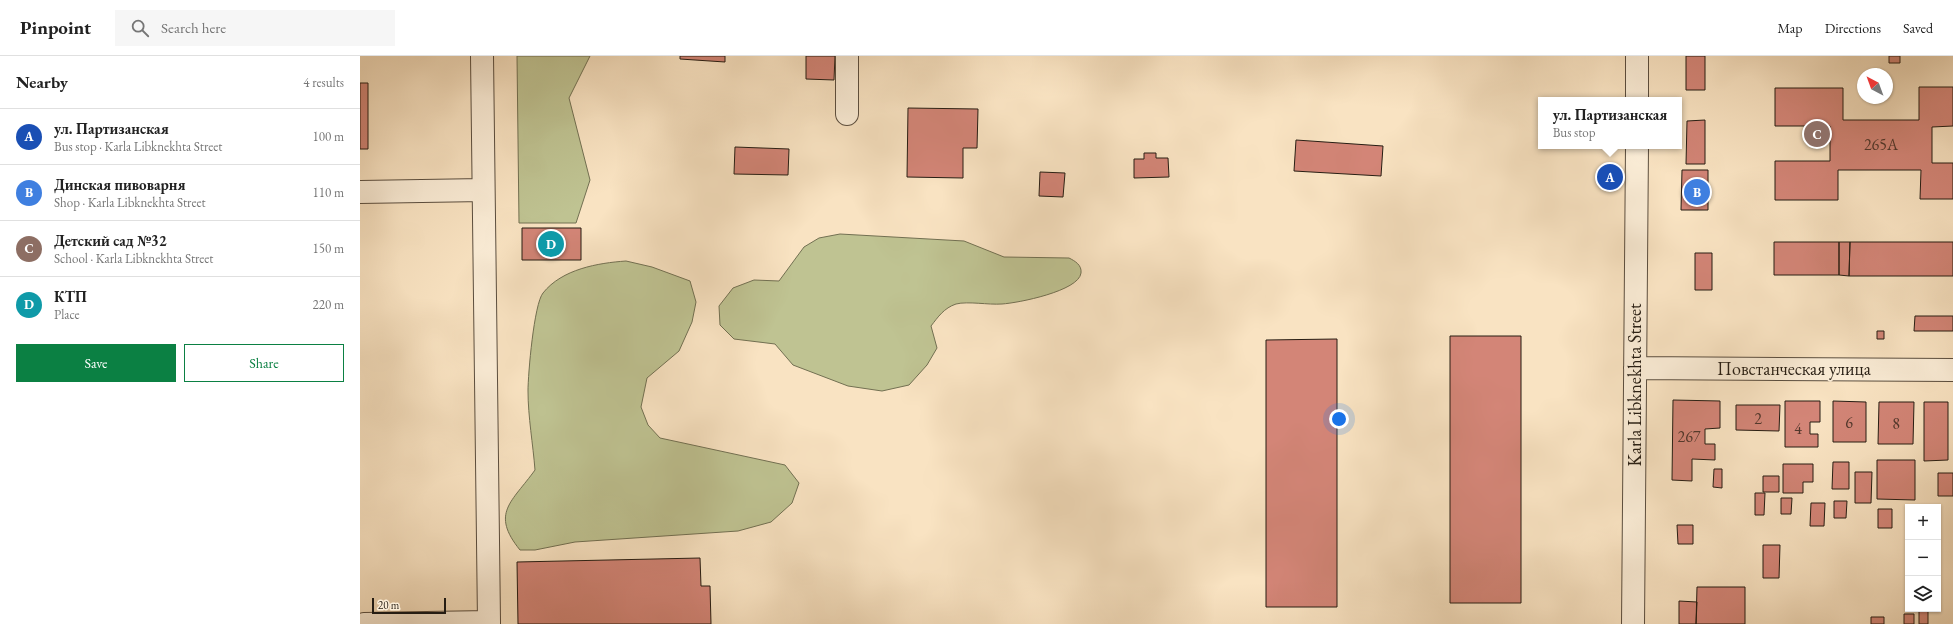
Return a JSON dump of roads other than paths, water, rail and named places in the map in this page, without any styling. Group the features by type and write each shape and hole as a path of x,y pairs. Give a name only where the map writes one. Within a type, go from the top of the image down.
{"street":[{"path":"364,624 489,623 482,56"},
{"path":"847,56 847,114"},
{"path":"1637,97 1638,56"},
{"name":"Karla Libknekhta Street","path":"1633,624 1637,149"},
{"path":"360,192 484,190"},
{"name":"Повстанческая улица","path":"1635,368 1953,370"}],"place":[{"name":"Детский сад №32","path":"1817,134"},
{"name":"ул. Партизанская","path":"1610,177"},
{"name":"Динская пивоварня","path":"1697,192"},
{"name":"КТП","path":"551,244"}]}
